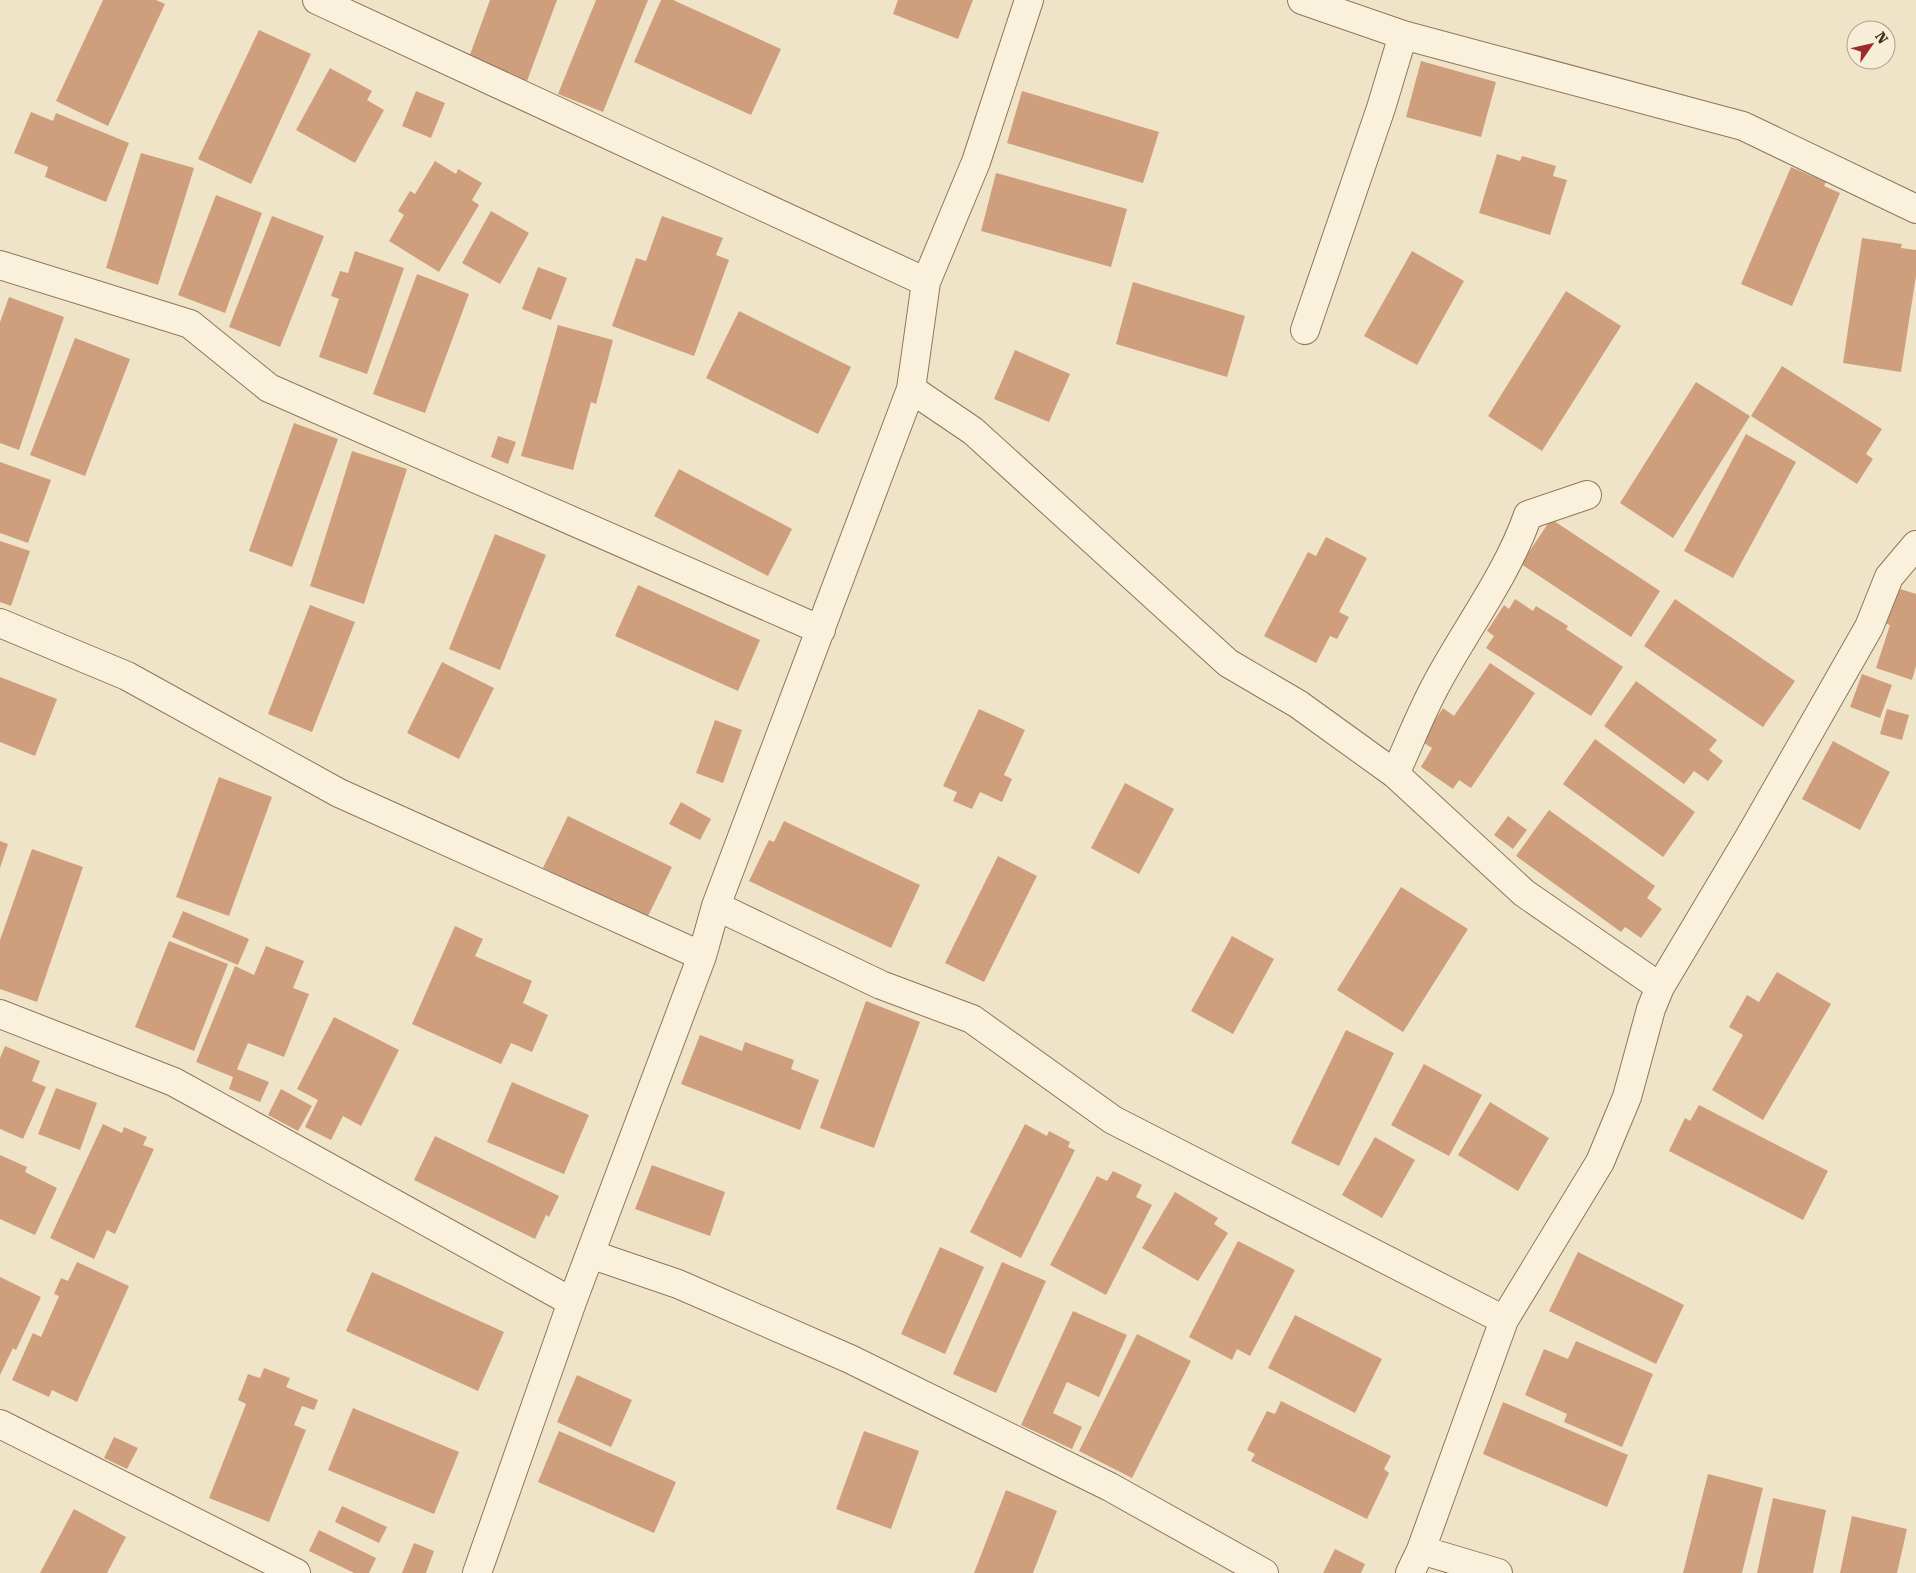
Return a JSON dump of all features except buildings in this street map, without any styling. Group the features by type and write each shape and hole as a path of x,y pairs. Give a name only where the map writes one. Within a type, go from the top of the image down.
{"street":[{"path":"317,0 926,282"},
{"path":"477,1573 572,1302 702,956 716,906 911,390 926,282 976,162 1029,0"},
{"path":"1302,0 1403,35 1743,126 1916,209"},
{"path":"1305,330 1381,108 1403,35"},
{"path":"0,265 190,324 269,388 821,630"},
{"path":"911,390 973,431 1228,663 1298,704 1396,774 1524,893 1660,987"},
{"path":"1396,774 1436,684 1489,596 1521,536 1528,515 1587,495"},
{"path":"1498,1573 1415,1562 1504,1320 1600,1162 1627,1098 1651,1009 1660,987 1750,836 1869,627 1888,577 1916,544"},
{"path":"0,623 127,676 339,793 702,956"},
{"path":"716,906 881,985 972,1020 1113,1120 1504,1320"},
{"path":"0,1014 174,1082 572,1302"},
{"path":"590,1254 678,1284 850,1358 1110,1487 1264,1573"},
{"path":"0,1424 296,1573"}]}
